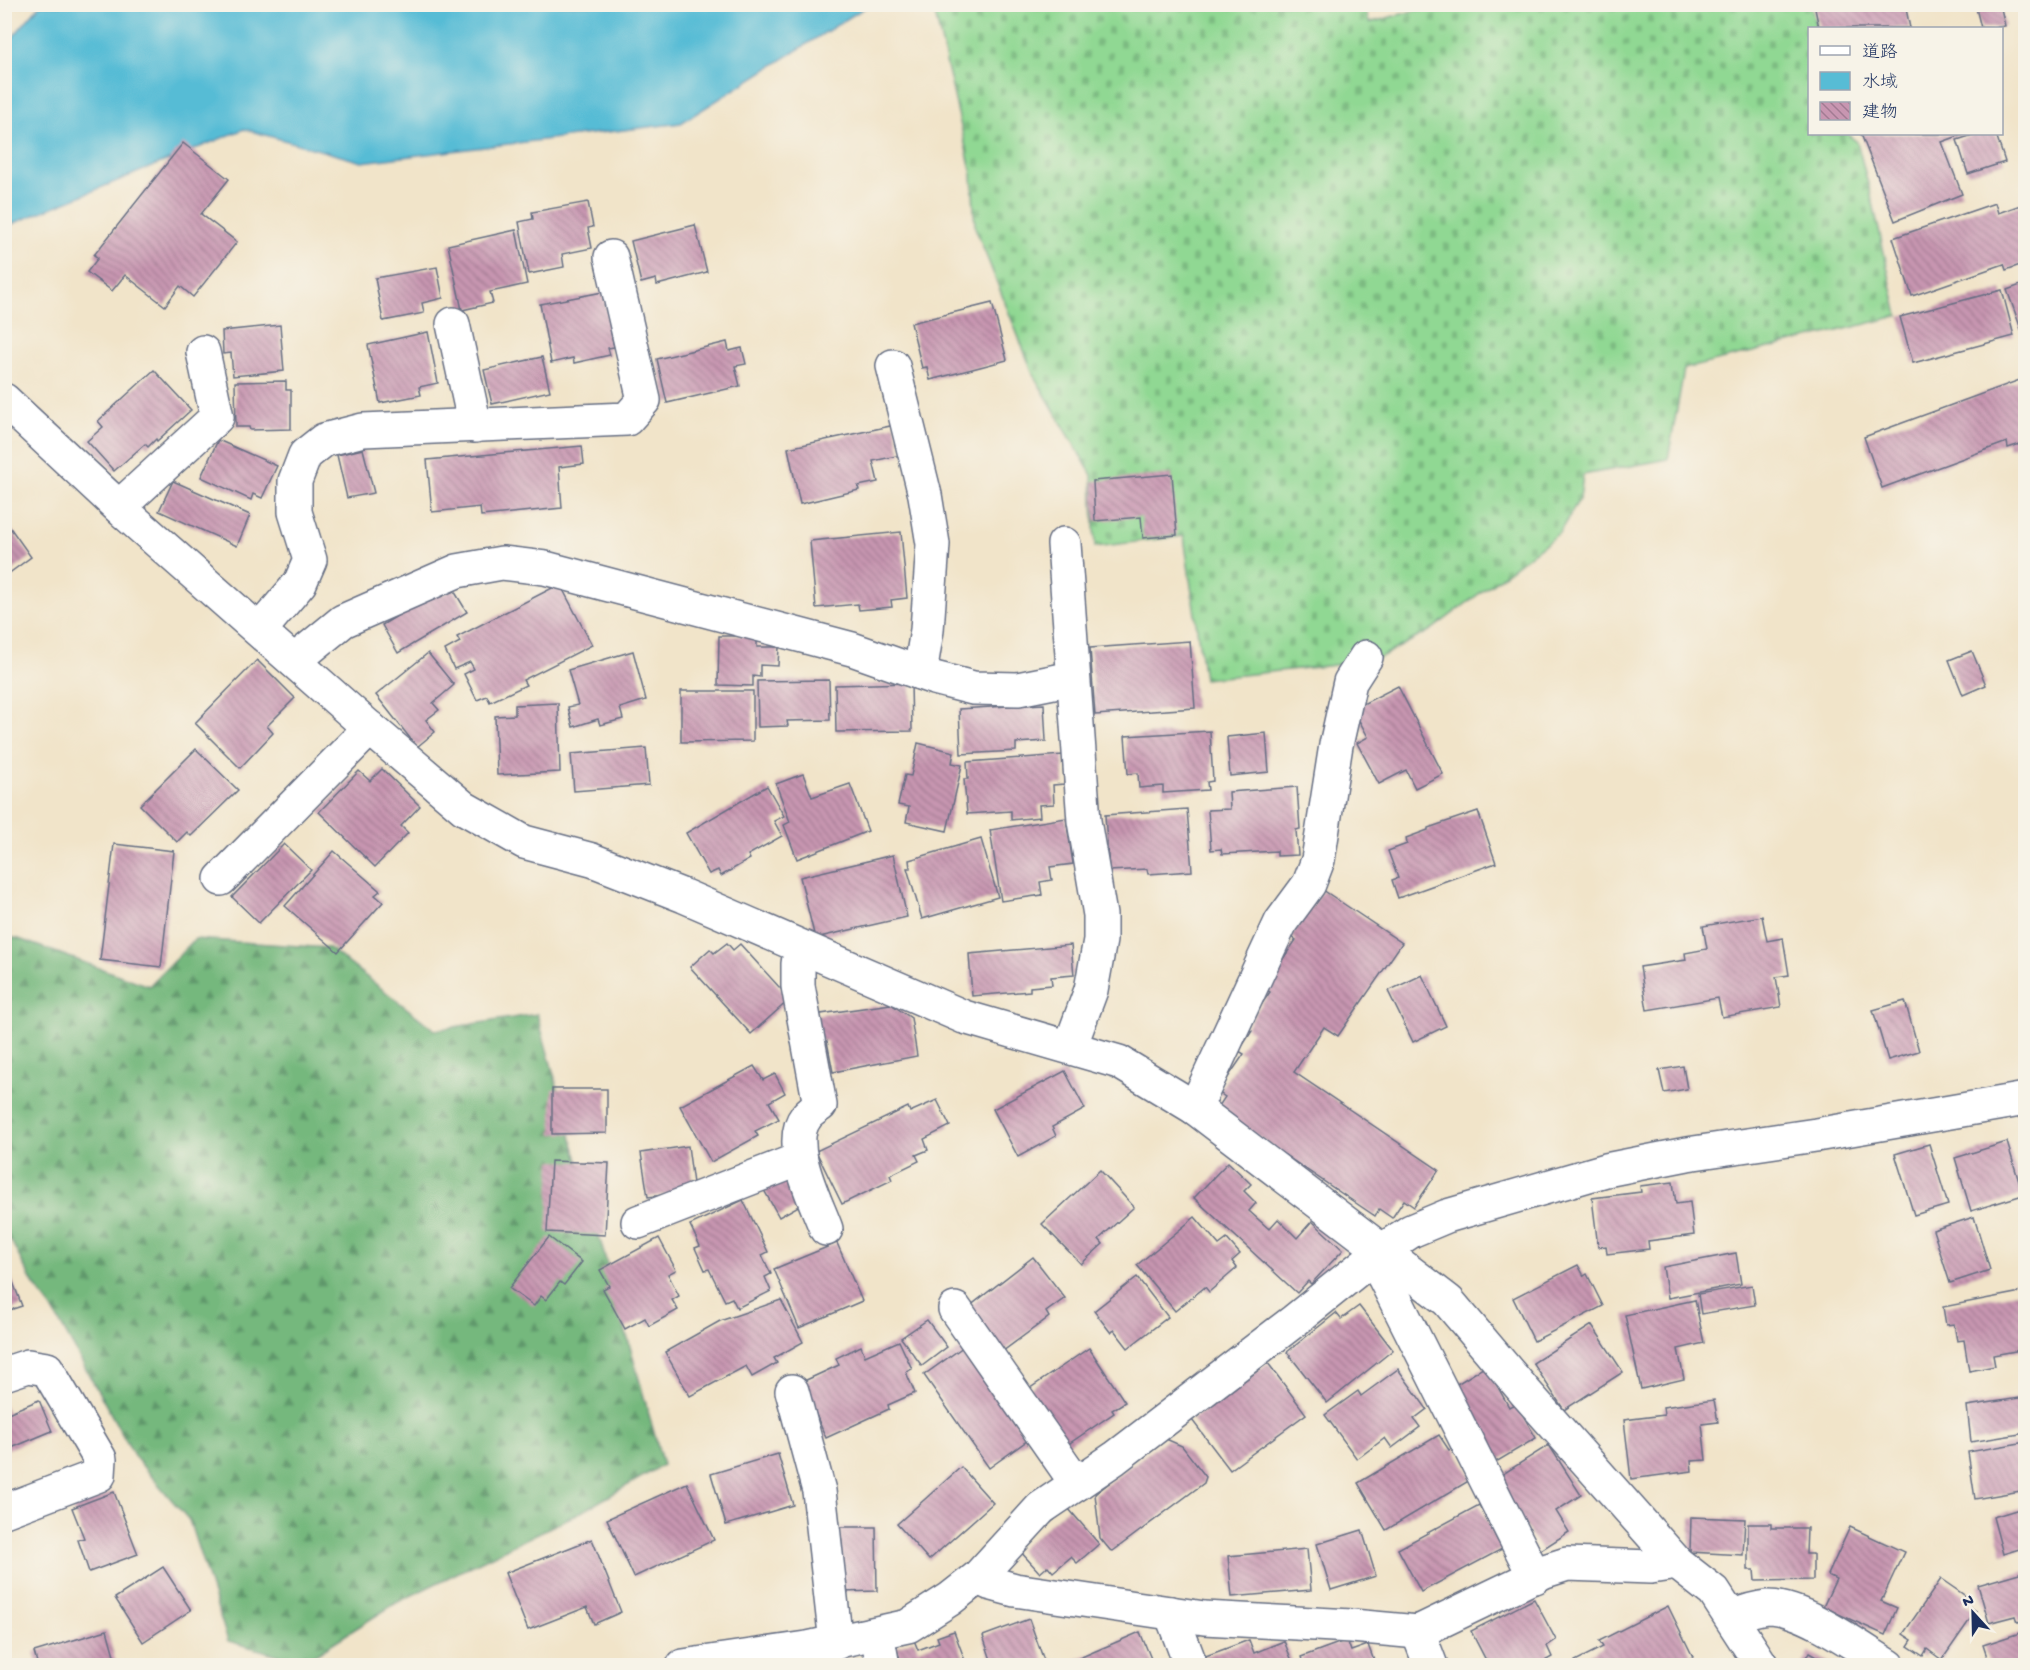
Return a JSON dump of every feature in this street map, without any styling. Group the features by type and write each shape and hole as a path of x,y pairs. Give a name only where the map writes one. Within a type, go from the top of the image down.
{"street":[{"path":"260,630 300,583 310,560 295,512 295,481 305,456 324,440 363,430 627,419 644,400 611,257"},
{"path":"453,324 475,426"},
{"path":"119,507 217,417 203,352"},
{"path":"893,366 925,495 933,544 927,630 920,673"},
{"path":"4,400 119,507 464,808 524,842 592,861 684,896 964,1017 1119,1062 1195,1108 1376,1254 1448,1301 1526,1393 1677,1563 1714,1592 1762,1665"},
{"path":"1064,544 1084,821 1100,915 1100,940 1091,990 1070,1047"},
{"path":"294,661 343,621 457,571 502,563 545,568 852,649 920,673 973,688 1018,688 1073,678"},
{"path":"1195,1108 1281,922 1309,884 1318,860 1336,745 1350,682 1366,657"},
{"path":"221,879 370,728"},
{"path":"807,950 798,963 798,986 820,1105 806,1117 800,1130 800,1159 826,1229"},
{"path":"683,1665 836,1643 880,1650 908,1626 950,1599 978,1577 1041,1508 1115,1458 1294,1321 1376,1254 1411,1231 1447,1216 1606,1170 1687,1154 2025,1099"},
{"path":"638,1222 800,1159"},
{"path":"1376,1254 1384,1277 1535,1577"},
{"path":"955,1309 1077,1484"},
{"path":"4,1374 28,1366 47,1369 100,1458 99,1475 4,1511"},
{"path":"792,1391 819,1491 836,1643"},
{"path":"978,1577 989,1583 1015,1590 1204,1618 1418,1632 1567,1564 1651,1567 1677,1563"},
{"path":"1732,1617 1755,1608 1788,1609 1829,1629 1889,1665"},
{"path":"1171,1613 1191,1665"},
{"path":"1418,1632 1431,1665"}],"green space":[{"path":"1364,4 1369,23 1438,4 1811,5 1816,27 1808,27 1808,135 1848,135 1857,142 1898,316 1684,369 1668,459 1583,475 1580,498 1559,533 1431,630 1373,661 1204,679 1184,536 1095,547 1092,475 1034,376 975,227 972,174 933,5"},
{"path":"5,936 149,986 195,939 329,948 435,1030 537,1014 663,1465 583,1511 396,1603 303,1662 228,1641 189,1520 135,1457 51,1307 34,1285 11,1241 5,1241"}],"water":[{"path":"40,5 869,5 681,123 362,162 244,129 5,227 5,46"}],"building":[{"path":"1814,4 1905,4 1910,27 1819,27"},
{"path":"1975,4 2000,4 2005,26 1981,27"},
{"path":"1861,135 1961,135 1942,142 1962,194 1895,221"},
{"path":"1973,135 1996,135 2005,162 1968,174 1957,140"},
{"path":"183,143 229,179 201,214 237,242 193,297 180,286 165,306 125,275 112,291 87,272 98,258 94,255"},
{"path":"588,202 593,227 588,228 592,248 562,254 564,267 529,274 519,222 533,219 532,212"},
{"path":"1995,203 1998,213 2026,203 2026,263 2006,270 2004,264 1912,296 1893,238"},
{"path":"695,225 707,272 657,285 656,279 641,283 631,241"},
{"path":"516,230 527,284 490,292 493,303 462,310 448,245"},
{"path":"437,267 443,298 422,303 424,313 383,321 375,278"},
{"path":"2026,283 2026,327 2021,329 2007,290"},
{"path":"2002,290 2014,336 1913,363 1900,317"},
{"path":"603,292 614,347 608,348 610,355 574,363 573,358 551,363 540,304"},
{"path":"992,303 1007,360 930,380 927,367 922,368 911,323"},
{"path":"280,325 284,371 233,376 231,353 223,354 222,331"},
{"path":"428,332 438,383 419,387 421,395 380,403 368,345"},
{"path":"727,342 729,351 742,348 746,364 735,366 740,386 667,403 657,359"},
{"path":"542,357 550,391 492,404 484,370"},
{"path":"154,370 191,410 157,441 156,439 148,447 145,444 114,471 87,441 103,427 98,421"},
{"path":"2025,378 2026,442 2008,448 2007,442 1882,488 1864,437"},
{"path":"286,381 286,390 291,390 291,429 250,430 249,427 236,427 235,382"},
{"path":"895,425 901,455 873,461 878,482 858,486 859,490 800,504 788,448"},
{"path":"218,440 277,466 262,498 253,494 251,500 201,477"},
{"path":"582,446 584,464 559,467 562,508 481,516 480,507 432,512 427,460"},
{"path":"363,449 374,493 347,498 337,455"},
{"path":"1172,474 1177,535 1143,538 1141,517 1095,521 1093,481"},
{"path":"173,481 250,515 237,546 159,511"},
{"path":"4,519 31,557 4,577"},
{"path":"901,532 907,598 891,600 892,607 859,610 858,604 816,608 810,541"},
{"path":"560,584 592,645 523,680 526,685 490,702 487,696 477,700 464,674 474,669 470,662 454,669 445,650 460,642 457,637"},
{"path":"453,589 467,612 398,653 382,625 440,590 443,595"},
{"path":"719,636 757,636 757,647 779,647 778,666 760,665 760,677 753,676 753,686 718,685"},
{"path":"1190,641 1195,708 1095,715 1090,648"},
{"path":"633,651 646,700 620,708 623,719 600,725 598,719 573,727 568,707 578,705 568,670"},
{"path":"1972,651 1986,685 1963,695 1949,660"},
{"path":"428,653 454,685 433,703 439,710 426,720 435,732 417,747 376,695"},
{"path":"257,660 295,698 267,726 273,733 240,768 195,723"},
{"path":"829,680 830,720 787,721 788,726 758,727 757,681"},
{"path":"911,683 912,731 836,732 835,685"},
{"path":"1398,686 1443,774 1415,788 1406,770 1379,784 1357,743 1368,737 1353,709"},
{"path":"681,691 753,691 753,741 681,742"},
{"path":"558,703 560,772 497,775 495,716 515,715 515,705"},
{"path":"1044,704 1046,741 1016,743 1016,751 961,754 959,709"},
{"path":"1210,731 1213,781 1207,782 1208,790 1163,793 1163,786 1139,788 1138,773 1128,774 1125,736"},
{"path":"1266,733 1269,772 1230,776 1227,737"},
{"path":"918,743 954,752 952,763 962,765 947,831 906,822 909,807 898,805 905,775 911,776"},
{"path":"646,748 649,785 574,791 571,754"},
{"path":"196,749 238,790 191,836 187,832 177,842 140,805"},
{"path":"1063,755 1064,784 1053,785 1054,804 1039,805 1040,817 1011,820 1011,811 967,814 964,779 968,779 967,762"},
{"path":"382,769 420,806 401,826 408,833 375,867 319,812 359,771 370,781"},
{"path":"803,774 812,797 850,784 868,831 797,859 784,825 790,822 776,784"},
{"path":"767,786 784,816 774,821 782,836 748,855 750,859 721,876 718,870 709,874 686,833"},
{"path":"1297,787 1300,829 1296,830 1298,855 1277,856 1277,851 1222,854 1221,849 1211,850 1208,810 1230,809 1229,792"},
{"path":"1187,809 1192,871 1148,874 1147,869 1109,871 1105,815"},
{"path":"1478,811 1496,863 1398,898 1392,880 1398,878 1388,851 1407,844 1406,838 1428,830 1428,828"},
{"path":"1066,818 1073,864 1050,867 1052,880 1040,882 1042,895 1001,901 990,830"},
{"path":"981,839 998,897 922,919 907,868 910,868 909,860"},
{"path":"114,844 174,851 161,967 100,960"},
{"path":"284,844 311,870 259,923 232,897"},
{"path":"334,851 380,891 375,895 383,902 338,952 285,906"},
{"path":"893,855 907,917 815,938 800,877"},
{"path":"1323,890 1402,943 1338,1036 1324,1027 1294,1072 1439,1170 1414,1207 1404,1200 1392,1218 1379,1209 1375,1216 1217,1109 1225,1097 1218,1092 1244,1054 1239,1051 1252,1031 1246,1027 1270,992 1263,988 1296,940 1291,936"},
{"path":"1762,916 1767,941 1783,938 1789,975 1776,977 1781,1007 1722,1017 1718,998 1647,1010 1640,967 1686,960 1685,953 1707,949 1703,926"},
{"path":"727,943 733,950 740,944 790,999 751,1034 690,967 710,949 714,953"},
{"path":"1071,945 1074,975 1051,977 1052,985 1030,987 1030,991 972,996 969,954"},
{"path":"1422,975 1446,1026 1413,1042 1388,991"},
{"path":"1905,1001 1919,1051 1888,1060 1873,1010"},
{"path":"891,1004 911,1018 917,1056 833,1072 827,1041 819,1041 814,1015"},
{"path":"754,1066 763,1080 775,1074 785,1093 769,1102 779,1119 755,1131 758,1136 711,1162 680,1106"},
{"path":"1683,1066 1687,1089 1664,1093 1659,1070"},
{"path":"1065,1071 1085,1109 1052,1127 1056,1136 1018,1157 993,1109"},
{"path":"552,1089 607,1089 607,1133 552,1134"},
{"path":"937,1100 950,1126 924,1139 928,1150 916,1155 919,1161 890,1175 892,1180 842,1204 816,1151 908,1107 910,1112"},
{"path":"2007,1142 2023,1195 1971,1211 1955,1158"},
{"path":"1929,1144 1948,1205 1914,1215 1895,1154"},
{"path":"688,1146 694,1191 648,1197 641,1153"},
{"path":"551,1161 609,1163 605,1235 547,1232"},
{"path":"1228,1162 1251,1184 1244,1191 1256,1203 1249,1211 1269,1229 1278,1219 1297,1238 1312,1221 1343,1250 1311,1284 1308,1281 1297,1293 1194,1198"},
{"path":"1100,1170 1134,1207 1099,1239 1103,1244 1081,1264 1042,1224"},
{"path":"790,1176 804,1203 779,1217 764,1190"},
{"path":"1673,1182 1676,1204 1690,1202 1694,1235 1648,1241 1649,1249 1607,1254 1606,1246 1598,1247 1592,1198 1641,1192 1640,1186"},
{"path":"743,1200 768,1252 762,1255 771,1274 765,1277 771,1291 737,1308 732,1298 725,1301 709,1269 705,1270 695,1248 700,1246 690,1225"},
{"path":"1195,1217 1219,1245 1227,1239 1240,1254 1232,1261 1237,1268 1209,1292 1205,1287 1175,1311 1137,1265"},
{"path":"1974,1217 1990,1270 1950,1283 1933,1230"},
{"path":"549,1237 582,1262 564,1285 560,1282 546,1300 541,1296 534,1306 509,1288"},
{"path":"659,1238 676,1270 668,1274 679,1296 672,1300 678,1310 649,1326 645,1318 625,1329 603,1289 609,1286 600,1270"},
{"path":"837,1243 862,1301 799,1328 774,1269"},
{"path":"1736,1253 1741,1284 1668,1298 1663,1267"},
{"path":"1033,1257 1065,1298 1046,1312 1049,1317 999,1354 965,1310"},
{"path":"4,1258 22,1306 4,1312"},
{"path":"1578,1265 1584,1276 1587,1274 1603,1306 1534,1341 1513,1298"},
{"path":"1137,1277 1168,1317 1128,1348 1114,1330 1111,1333 1094,1311"},
{"path":"1752,1285 1755,1305 1701,1314 1698,1294"},
{"path":"2026,1291 2026,1349 1993,1355 1995,1366 1969,1371 1964,1340 1957,1341 1954,1324 1946,1325 1943,1307"},
{"path":"781,1300 803,1342 774,1358 777,1363 752,1377 746,1366 690,1396 665,1352 720,1321"},
{"path":"1695,1300 1704,1343 1678,1349 1684,1379 1641,1389 1625,1315"},
{"path":"1359,1306 1393,1350 1327,1403 1287,1352 1336,1313 1341,1319"},
{"path":"927,1320 947,1347 922,1366 901,1338"},
{"path":"1592,1325 1623,1372 1564,1410 1533,1363"},
{"path":"899,1341 912,1369 906,1372 915,1393 888,1405 889,1409 826,1438 802,1382 839,1365 836,1358 861,1346 865,1356"},
{"path":"963,1347 1028,1440 989,1468 924,1375"},
{"path":"1089,1348 1125,1402 1112,1410 1114,1413 1064,1447 1026,1391"},
{"path":"1268,1363 1306,1414 1230,1470 1192,1420"},
{"path":"1486,1366 1509,1407 1516,1403 1536,1438 1496,1462 1452,1387"},
{"path":"1398,1369 1427,1409 1414,1419 1420,1427 1392,1448 1385,1438 1357,1459 1325,1415 1358,1391 1361,1396"},
{"path":"2026,1397 2026,1433 1971,1442 1967,1406"},
{"path":"39,1400 52,1431 4,1451 4,1404 8,1413"},
{"path":"1714,1400 1718,1422 1702,1424 1706,1460 1691,1461 1692,1471 1631,1479 1624,1420 1664,1415 1663,1407"},
{"path":"1439,1435 1449,1450 1454,1448 1472,1479 1386,1530 1358,1483"},
{"path":"1166,1439 1182,1446 1206,1477 1204,1483 1113,1551 1110,1550 1100,1538 1095,1494"},
{"path":"2026,1442 2026,1490 1975,1499 1968,1452"},
{"path":"1549,1445 1581,1495 1556,1511 1569,1532 1541,1550 1495,1479"},
{"path":"778,1454 793,1505 726,1525 711,1474"},
{"path":"961,1467 993,1503 929,1560 897,1524"},
{"path":"687,1483 714,1540 634,1577 607,1519"},
{"path":"114,1492 138,1554 89,1572 78,1540 84,1538 72,1508"},
{"path":"1479,1505 1502,1549 1421,1592 1398,1549"},
{"path":"2026,1507 2026,1547 2003,1554 1993,1517"},
{"path":"1068,1508 1099,1544 1077,1563 1071,1557 1053,1572 1048,1566 1040,1573 1019,1550"},
{"path":"1691,1517 1745,1519 1743,1555 1690,1552"},
{"path":"1748,1524 1771,1524 1771,1528 1807,1528 1806,1554 1813,1554 1813,1580 1755,1581 1754,1570 1748,1570"},
{"path":"840,1527 876,1527 877,1591 842,1592"},
{"path":"1850,1527 1904,1552 1881,1601 1897,1608 1885,1635 1823,1607 1836,1579 1828,1575"},
{"path":"1362,1530 1376,1576 1331,1590 1317,1544"},
{"path":"592,1539 621,1612 594,1624 587,1607 528,1630 505,1573"},
{"path":"1307,1549 1311,1590 1232,1597 1228,1556"},
{"path":"163,1567 191,1610 143,1642 115,1598"},
{"path":"2026,1571 2026,1620 2018,1622 2016,1616 1989,1623 1978,1585"},
{"path":"1941,1579 1967,1597 1963,1603 1976,1611 1942,1660 1927,1649 1923,1656 1908,1646 1912,1640 1903,1634"},
{"path":"1534,1599 1556,1640 1547,1646 1552,1657 1536,1666 1489,1666 1471,1631"},
{"path":"1668,1606 1693,1657 1676,1666 1577,1666 1575,1661 1603,1647 1599,1641"},
{"path":"1029,1619 1046,1666 993,1666 983,1636"},
{"path":"107,1630 117,1666 38,1666 34,1652"},
{"path":"954,1631 967,1666 902,1666 896,1647 914,1640 918,1650 939,1642 937,1637"},
{"path":"2026,1631 2026,1666 1990,1666 1983,1645"},
{"path":"1140,1632 1154,1666 1071,1666 1070,1662"},
{"path":"1249,1640 1254,1653 1284,1641 1294,1666 1207,1666 1203,1657"},
{"path":"1347,1640 1351,1651 1368,1645 1376,1666 1304,1666 1301,1657"},
{"path":"1810,1652 1835,1666 1802,1666"},
{"path":"856,1659 857,1666 802,1666 802,1664"}]}
